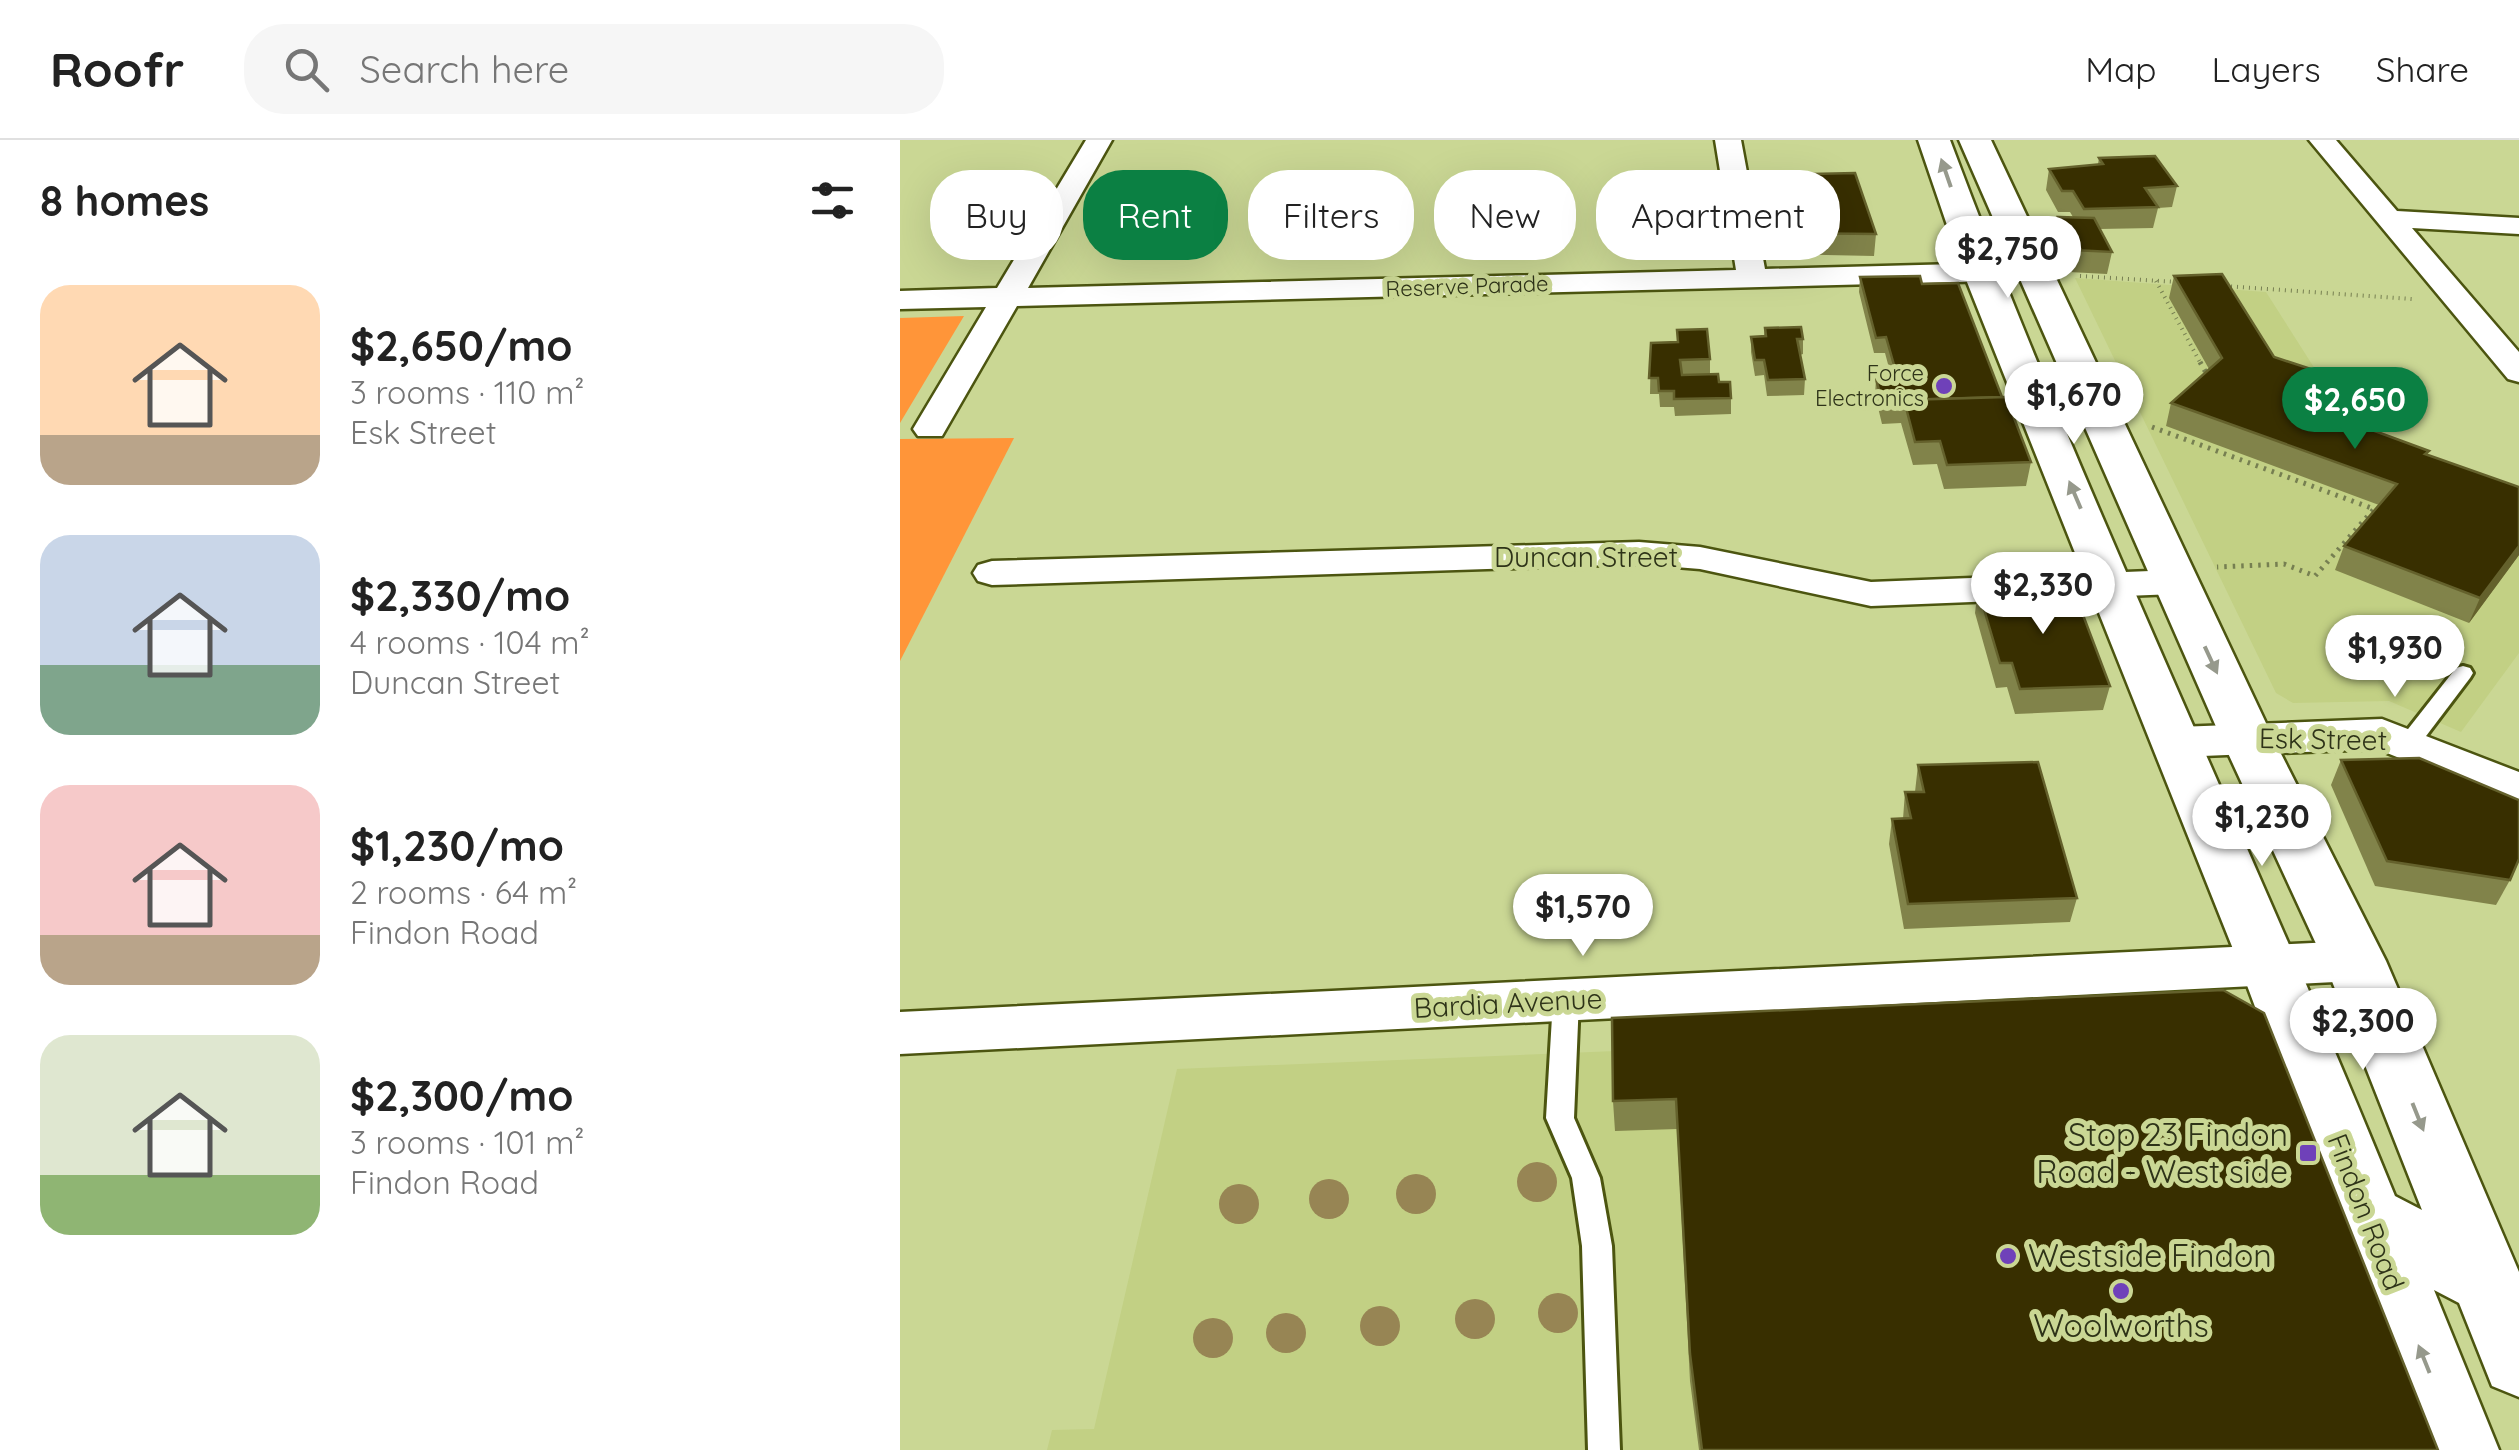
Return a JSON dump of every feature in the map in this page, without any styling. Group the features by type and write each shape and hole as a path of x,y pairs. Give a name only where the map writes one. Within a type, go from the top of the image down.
{"main road":[{"name":"Findon Road","path":"1934,140 1985,217 2033,271 2188,575 2246,738 2355,961 2482,1278 2519,1360"},
{"name":"Findon Road","path":"1976,140 1985,217 1981,272 2270,964 2460,1450"},
{"path":"2368,1217 2482,1278"}],"street":[{"path":"930,429 1099,140"},
{"path":"1728,140 1752,278"},
{"path":"2322,140 2519,372"},
{"path":"2392,218 2519,226"},
{"name":"Reserve Parade","path":"900,300 2033,271"},
{"name":"Duncan Street","path":"992,573 1639,552 1700,558 1871,594 2114,584 2188,575"},
{"name":"Esk Street","path":"2178,742 2382,734 2519,790"},
{"name":"Bardia Avenue","path":"900,1033 2355,961"}],"lane":[{"path":"2409,743 2463,673"},
{"path":"1566,1000 1560,1118 1586,1178 1597,1246 1604,1450"}],"path":[{"path":"2078,276 2195,284"},
{"path":"2156,281 2210,380"},
{"path":"2214,285 2428,300"},
{"path":"2168,415 2154,427 2374,509 2315,576 2284,564 2188,575"}],"shaded area":[{"path":"2075,278 2266,292 2336,402 2364,413 2335,442 2519,509 2519,653 2461,732 2389,701 2293,703 2276,693"},
{"path":"964,316 900,423 900,318"},
{"path":"1014,438 900,661 900,439"},
{"path":"1616,1051 2409,1450 1047,1450 1052,1430 1094,1429 1177,1069"}],"building":[{"path":"2155,156 2177,186 2145,188 2158,207 2084,209 2073,191 2062,191 2049,169 2103,164 2099,158"},
{"path":"1840,173 1855,173 1876,234 1840,234"},
{"path":"2058,217 2094,218 2112,252 2073,250"},
{"path":"2222,274 2274,357 2372,389 2342,419 2519,487 2519,546 2480,598 2344,546 2397,484 2171,403 2222,358 2174,276"},
{"path":"1920,276 1922,284 1958,283 2002,397 1904,400 1903,407 1884,408 1876,379 1898,379 1886,337 1876,338 1860,277"},
{"path":"1801,327 1803,339 1797,339 1805,379 1768,380 1764,360 1755,360 1751,337 1766,336 1765,328"},
{"path":"1707,329 1710,359 1680,360 1682,375 1718,374 1719,382 1730,382 1731,398 1674,399 1674,391 1659,391 1658,378 1649,378 1651,343 1678,342 1677,330"},
{"path":"2006,397 2031,462 1947,465 1940,441 1915,442 1904,400"},
{"path":"2072,586 2110,686 2020,689 2012,663 2000,663 1978,589"},
{"path":"2419,758 2519,800 2519,859 2510,880 2387,861 2341,760"},
{"path":"2038,762 2077,898 1908,904 1892,819 1911,818 1905,792 1924,792 1918,765"},
{"name":"Westside Findon","path":"2223,990 2264,1013 2438,1450 1702,1450 1690,1354 1676,1099 1613,1101 1612,1018"}],"place":[{"name":"Force Electronics","path":"1944,386"},
{"name":"Stop 23 Findon Road - West side","path":"2308,1153"},
{"name":"Westside Findon","path":"2008,1256"},
{"name":"Woolworths","path":"2121,1291"}]}
